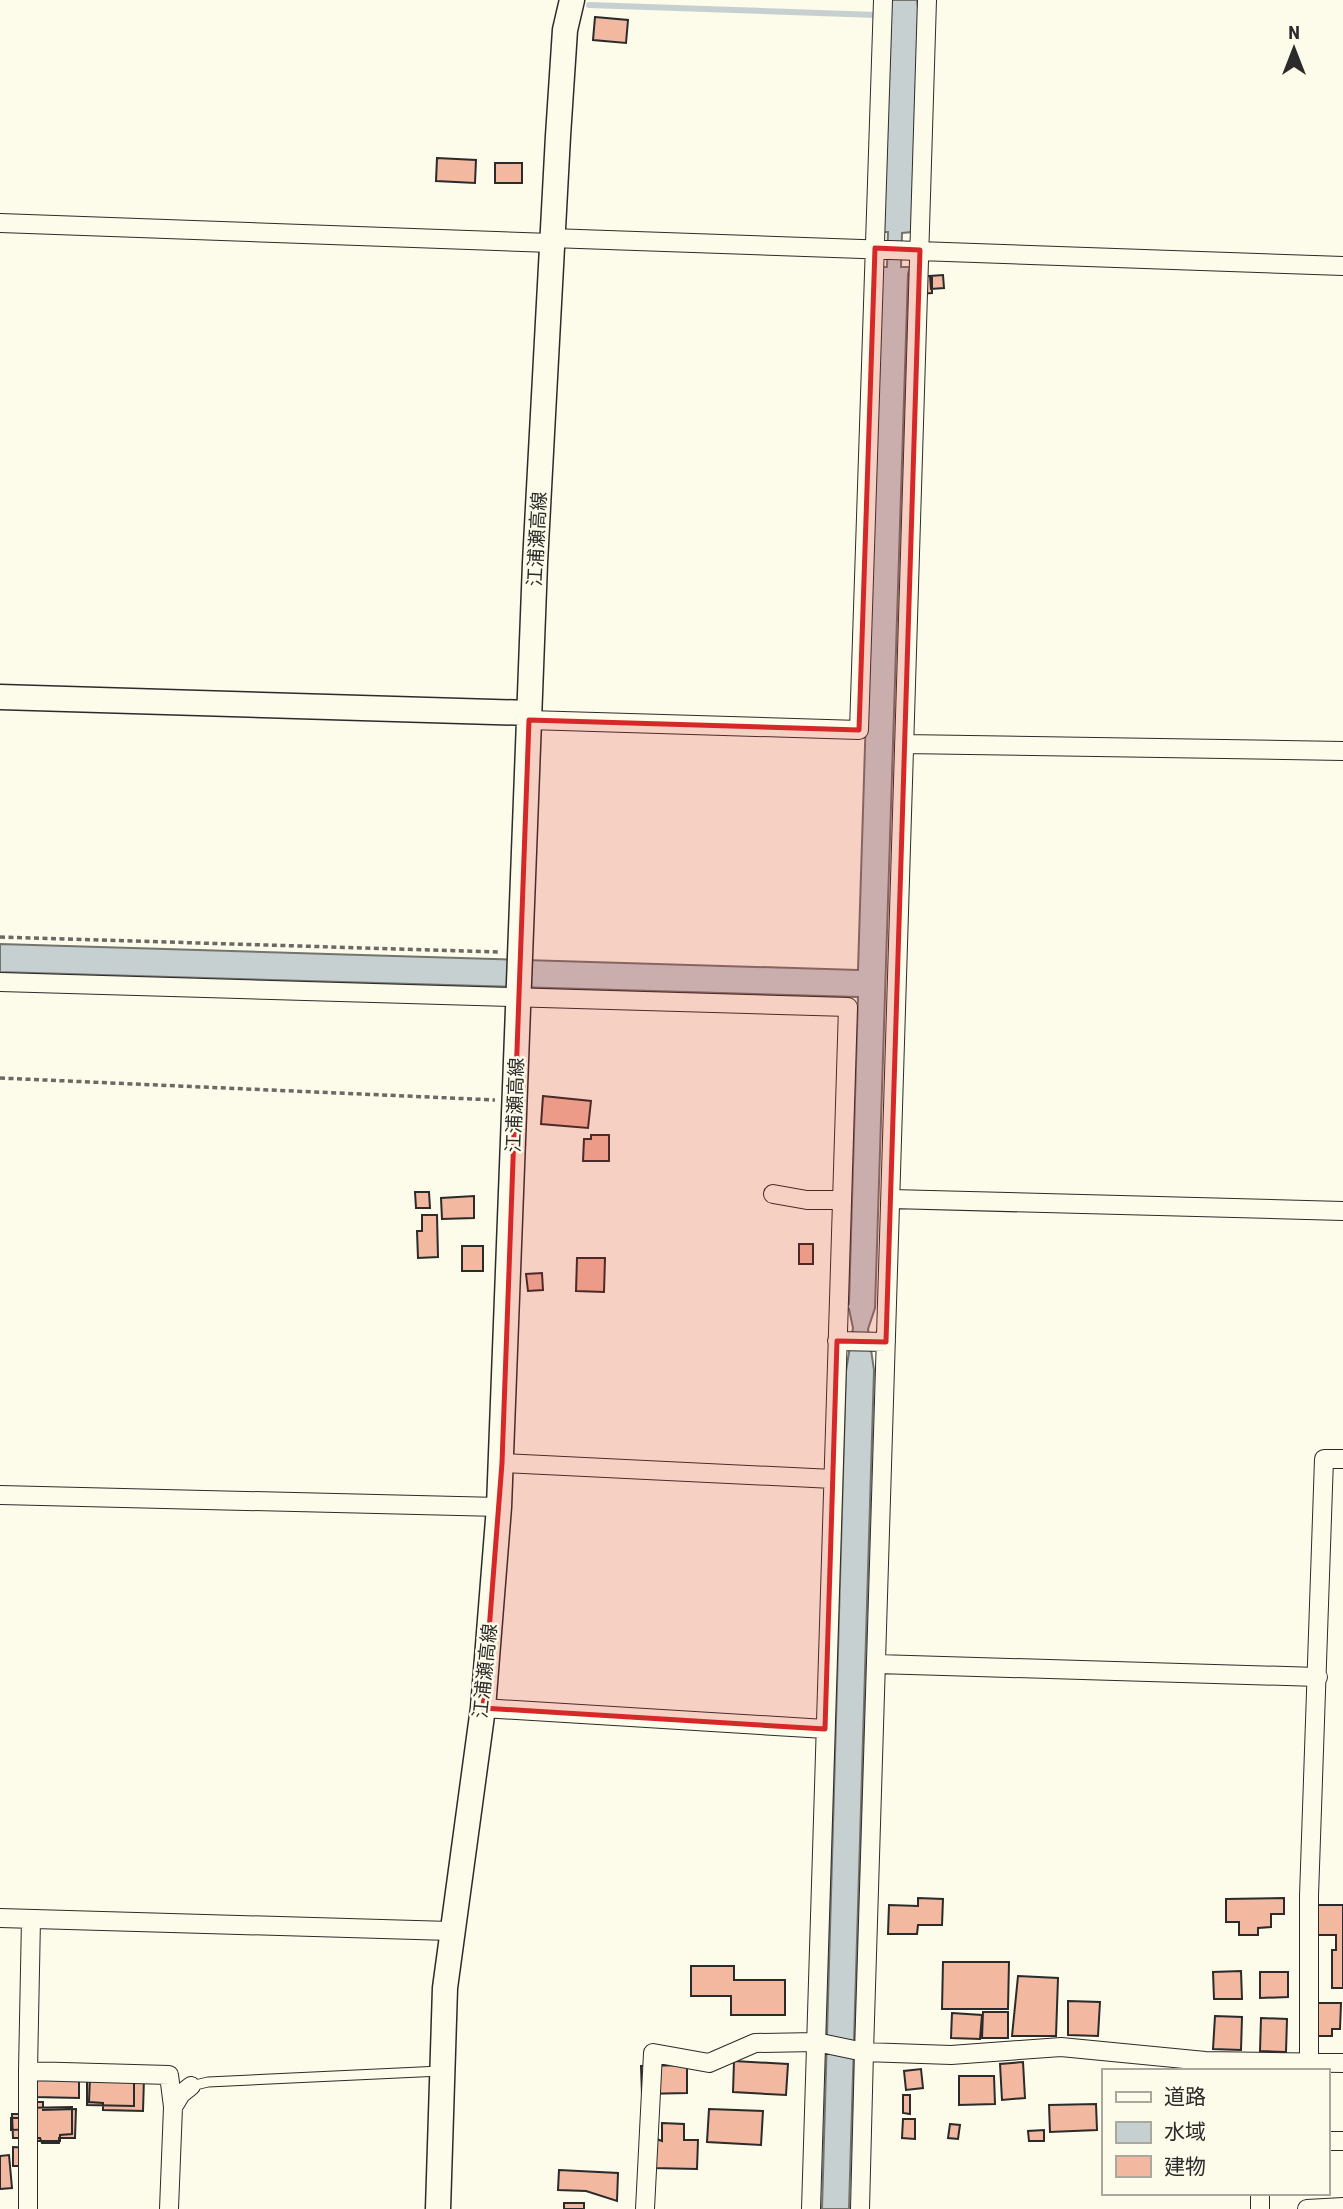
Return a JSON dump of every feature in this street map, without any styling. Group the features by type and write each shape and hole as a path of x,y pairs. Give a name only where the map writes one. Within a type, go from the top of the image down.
{"main road":[{"name":"江浦瀬高線","path":"438,2209 450,1931 483,1708 502,1464 519,993 513,954 529,716 551,240 565,30 572,0"},
{"path":"0,697 529,716"}],"street":[{"path":"529,716 859,730 878,248 883,0"},
{"path":"860,2209 877,1664 878,1342 891,1199 904,744 913,249 927,0"},
{"path":"0,223 913,249 1343,266"},
{"path":"904,744 1343,751"},
{"path":"0,982 519,993 848,1007 842,1200 844,1341 833,1479 811,2209"},
{"path":"773,1194 807,1200 842,1200"},
{"path":"891,1199 1343,1211"},
{"path":"844,1341 878,1342"},
{"path":"1308,2062 1309,1896 1324,1459 1343,1459"},
{"path":"502,1464 833,1479"},
{"path":"0,1495 499,1507"},
{"path":"877,1664 1318,1677"},
{"path":"483,1708 825,1729"},
{"path":"0,1918 450,1931"},
{"path":"28,2209 30,1919"},
{"path":"645,2209 653,2053 709,2063 755,2043 816,2042 864,2052 951,2055 1060,2047 1254,2066 1308,2062 1343,2063"},
{"path":"27,2071 169,2075 173,2107 169,2209"},
{"path":"173,2107 181,2094 191,2086"},
{"path":"1307,2209 1343,2207"}],"lane":[{"path":"191,2086 208,2082 442,2071"}],"path":[{"path":"0,937 513,954"},
{"path":"0,1078 501,1100"}],"highlighted area":[{"path":"875,248 920,250 886,1342 837,1341 825,1729 483,1708 502,1463 529,720 859,730"}],"water":[{"path":"891,0 917,0 919,16 912,232 902,233 901,267 910,267 875,1308 868,1329 874,1370 849,2209 822,2209 846,1371 853,1328 849,1309 845,1309 845,1305 849,1304 858,997 0,972 0,944 858,970 880,267 887,267 888,232 882,232"}],"building":[{"path":"595,17 628,20 626,43 593,40"},
{"path":"437,158 476,160 475,183 436,181"},
{"path":"495,163 522,163 522,183 495,183"},
{"path":"943,275 944,288 931,289 930,276"},
{"path":"918,276 932,276 932,293 918,294"},
{"path":"543,1096 591,1101 588,1128 541,1124"},
{"path":"591,1135 609,1135 609,1161 583,1161 584,1139 591,1139"},
{"path":"415,1192 429,1192 430,1208 416,1208"},
{"path":"474,1196 474,1218 442,1219 441,1198"},
{"path":"422,1215 437,1215 438,1257 418,1258 417,1231 422,1231"},
{"path":"799,1244 813,1244 813,1264 799,1264"},
{"path":"462,1246 483,1246 483,1271 462,1271"},
{"path":"577,1258 605,1258 604,1292 576,1291"},
{"path":"542,1273 543,1290 528,1291 526,1274"},
{"path":"918,1898 943,1899 942,1925 918,1925 917,1934 888,1934 889,1905 918,1906"},
{"path":"1284,1898 1284,1914 1271,1914 1271,1927 1258,1928 1258,1935 1239,1935 1239,1922 1226,1922 1226,1899"},
{"path":"1312,1905 1343,1905 1343,1988 1332,1988 1332,1950 1336,1950 1336,1935 1311,1935"},
{"path":"943,1962 1009,1962 1008,2009 942,2009"},
{"path":"691,1966 734,1966 734,1980 785,1980 785,2015 731,2015 731,1996 691,1996"},
{"path":"1241,1971 1242,1999 1214,1999 1213,1972"},
{"path":"1260,1972 1288,1972 1288,1997 1260,1998"},
{"path":"1018,1976 1058,1978 1056,2036 1012,2036"},
{"path":"1068,2001 1100,2002 1098,2036 1068,2035"},
{"path":"1310,2003 1341,2003 1340,2029 1332,2029 1332,2036 1310,2036"},
{"path":"983,2012 1008,2012 1008,2038 982,2038"},
{"path":"952,2013 982,2015 980,2039 951,2038"},
{"path":"1215,2016 1242,2017 1241,2050 1213,2049"},
{"path":"1261,2018 1287,2019 1286,2052 1260,2051"},
{"path":"734,2061 788,2064 786,2095 733,2092"},
{"path":"1023,2062 1025,2098 1002,2100 1000,2064"},
{"path":"687,2065 687,2093 642,2094 641,2066"},
{"path":"921,2069 923,2088 906,2090 904,2071"},
{"path":"36,2074 79,2074 79,2098 35,2097"},
{"path":"87,2076 134,2077 134,2106 87,2105"},
{"path":"90,2076 144,2078 143,2111 103,2110 103,2103 89,2102"},
{"path":"959,2076 994,2076 995,2104 959,2105"},
{"path":"903,2095 910,2095 910,2114 903,2113"},
{"path":"25,2102 43,2102 43,2110 76,2109 75,2138 59,2138 59,2143 42,2143 40,2138 13,2138 12,2114 25,2114"},
{"path":"1096,2104 1097,2130 1050,2132 1049,2105"},
{"path":"72,2107 72,2134 60,2135 60,2141 36,2141 36,2129 11,2130 11,2118 21,2118 21,2108"},
{"path":"709,2109 763,2111 761,2145 707,2142"},
{"path":"903,2119 915,2119 915,2139 902,2138"},
{"path":"662,2123 684,2124 684,2140 698,2140 697,2169 653,2168 654,2138 662,2141"},
{"path":"950,2124 960,2125 958,2139 948,2138"},
{"path":"1044,2130 1044,2141 1029,2141 1028,2131"},
{"path":"13,2147 28,2148 28,2166 13,2166"},
{"path":"9,2155 12,2188 0,2189 0,2156"},
{"path":"559,2170 618,2173 617,2201 586,2191 558,2190"},
{"path":"564,2203 584,2203 584,2209 564,2209"}],"waterway":[{"path":"589,5 876,15"}]}
